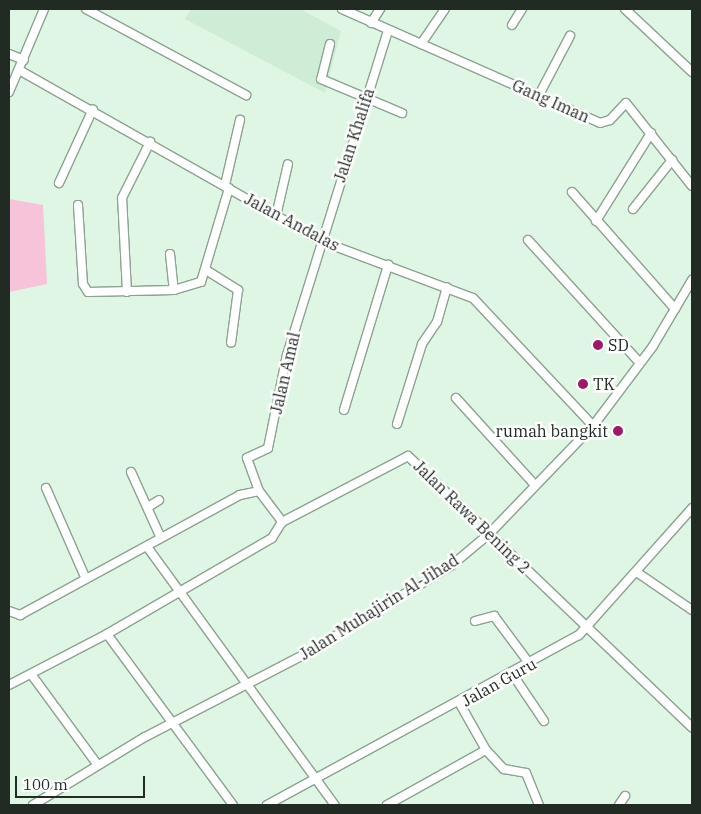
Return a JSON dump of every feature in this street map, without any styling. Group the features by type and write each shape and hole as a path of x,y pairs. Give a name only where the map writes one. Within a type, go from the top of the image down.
{"street":[{"path":"9,92 44,9"},
{"path":"86,9 246,95"},
{"name":"Gang Iman","path":"342,9 600,123 610,120 626,103 692,186"},
{"path":"371,23 380,9"},
{"path":"421,44 445,9"},
{"path":"512,25 522,9"},
{"path":"625,9 692,72"},
{"name":"Jalan Khalifa","path":"321,241 388,30"},
{"path":"539,95 570,36"},
{"path":"330,44 321,79 365,100 402,113"},
{"path":"9,54 24,60"},
{"name":"Jalan Andalas","path":"19,70 93,108 321,241 473,298 593,426"},
{"path":"59,183 93,108"},
{"path":"78,204 85,289 94,294 174,290 197,286 206,270 227,187 240,120"},
{"path":"596,221 651,133"},
{"path":"127,292 122,198 150,142"},
{"path":"633,209 672,160"},
{"path":"276,216 288,164"},
{"path":"572,192 675,310"},
{"path":"528,240 640,363"},
{"name":"Jalan Amal","path":"258,491 247,458 268,448 287,355 321,241"},
{"path":"170,254 174,290"},
{"path":"344,410 388,265"},
{"path":"206,270 238,290 231,343"},
{"name":"Jalan Muhajirin Al-Jihad","path":"33,805 98,764 309,652 452,565 489,534 593,426 640,363 675,310 692,280"},
{"path":"398,424 422,344 437,322 447,287"},
{"path":"456,398 535,485"},
{"name":"Jalan Rawa Bening 2","path":"282,522 408,456 692,727"},
{"path":"131,472 161,538"},
{"path":"46,488 85,578"},
{"path":"9,611 20,615 85,578 148,548 161,538 240,495 258,491 282,522 272,538 107,634 9,686"},
{"path":"148,506 159,500"},
{"name":"Jalan Guru","path":"268,805 315,777 460,704 511,672 529,664 587,626 638,573 692,508"},
{"path":"148,548 335,805"},
{"path":"638,573 692,610"},
{"path":"475,620 494,616 529,664"},
{"path":"107,634 233,805"},
{"path":"511,672 544,721"},
{"path":"31,674 98,764"},
{"path":"460,704 486,750 504,769 526,773 539,805"},
{"path":"386,805 486,750"},
{"path":"619,805 625,796"}],"shaded area":[{"path":"191,9 300,9 341,31 325,93 185,19"},
{"path":"9,199 43,205 47,284 9,292"}],"place":[{"name":"SD","path":"598,345"},
{"name":"TK","path":"583,384"},
{"name":"rumah bangkit","path":"618,431"}]}
